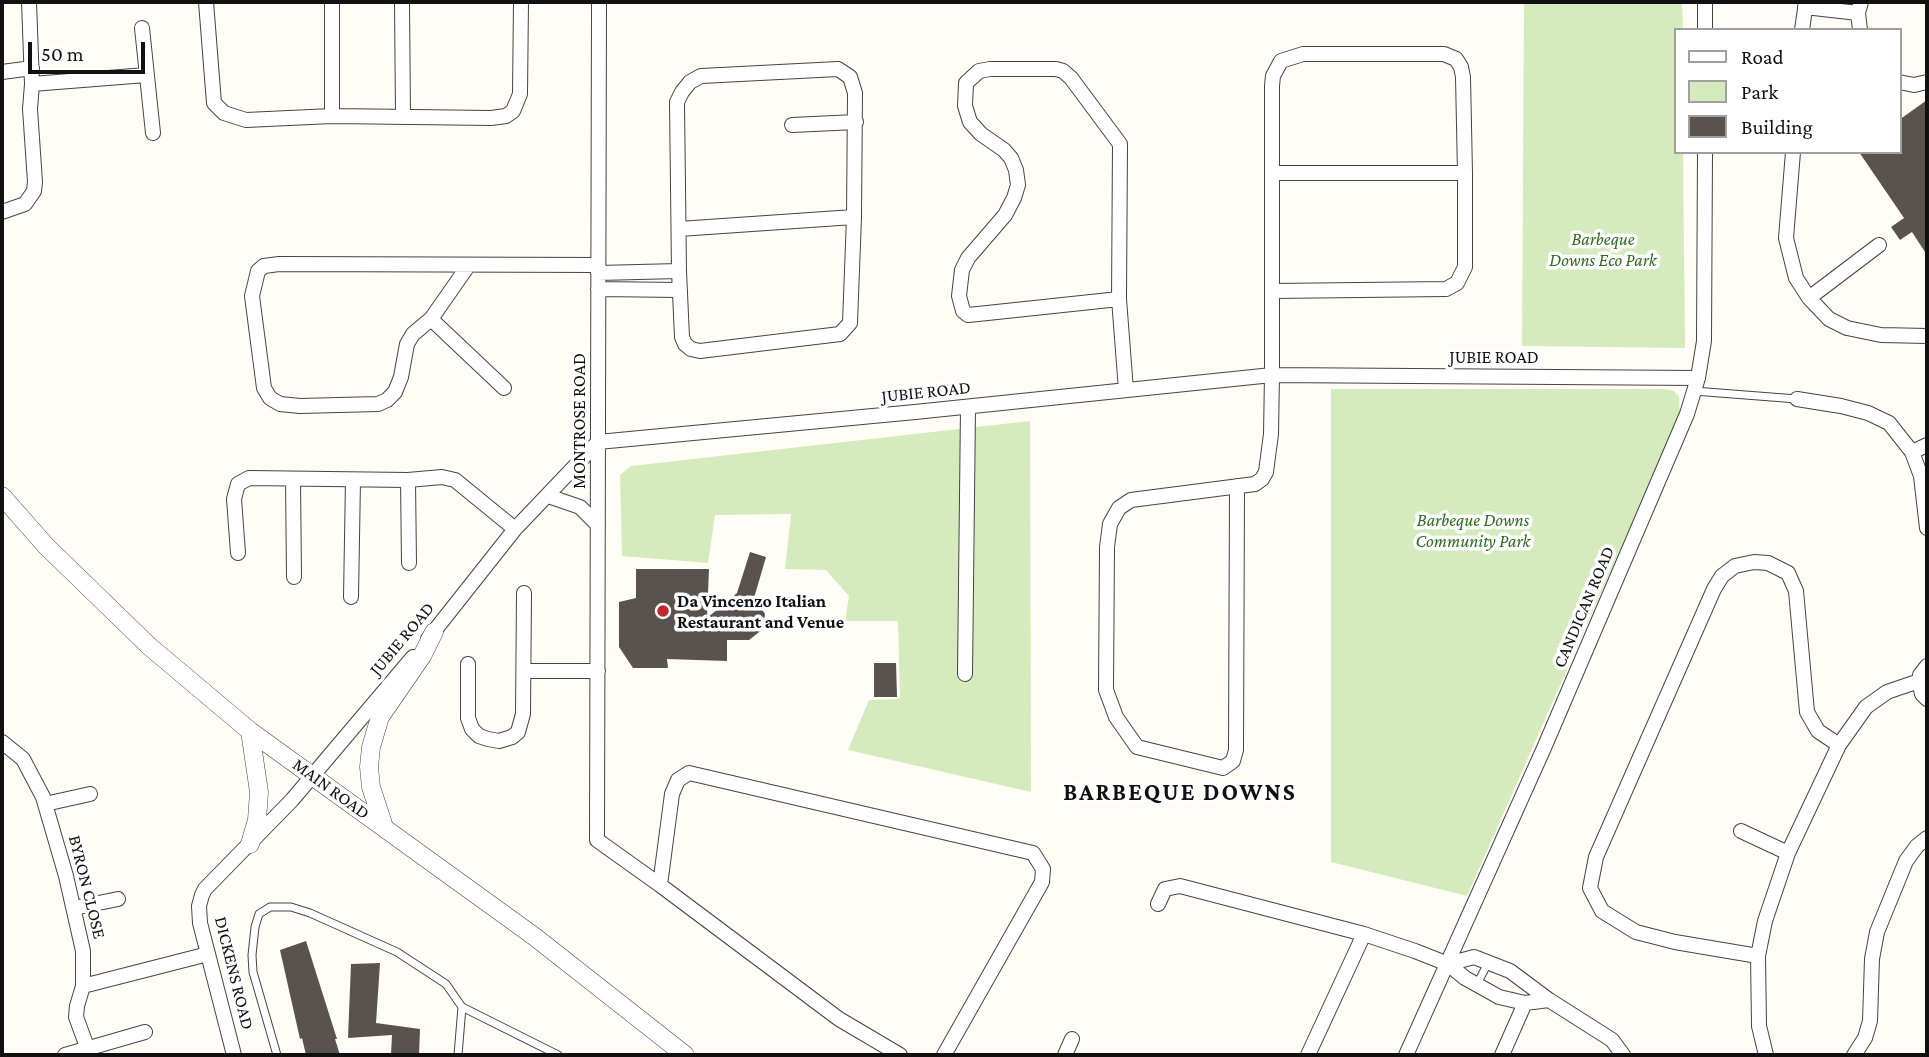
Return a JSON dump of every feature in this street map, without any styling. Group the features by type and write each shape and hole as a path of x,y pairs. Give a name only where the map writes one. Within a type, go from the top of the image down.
{"street":[{"path":"2,212 25,204 34,191 29,2"},
{"path":"206,2 214,103 224,113 246,120 332,116 506,116 513,111 520,94 521,2"},
{"path":"332,2 332,116"},
{"path":"402,2 402,116"},
{"name":"MONTROSE ROAD","path":"599,2 597,840 660,885"},
{"path":"1705,2 1705,28"},
{"path":"1802,28 1805,4 1859,7 1860,28"},
{"path":"142,28 153,133"},
{"path":"1237,486 1236,750 1233,761 1223,768 1137,747 1116,717 1106,691 1107,547 1110,524 1114,514 1131,500 1237,486 1255,484 1266,472 1270,444 1272,375 1273,76 1281,61 1303,54 1444,54 1455,59 1461,67 1463,77 1465,268 1462,277 1453,287 1446,289 1273,291"},
{"path":"2,72 32,68"},
{"path":"838,69 850,77 855,86 854,217 852,317 846,329 839,334 695,350 685,344 682,337 679,271 677,102 682,92 690,82 701,76 838,69"},
{"path":"1119,299 968,315 963,311 959,296 962,270 968,258 1005,215 1018,185 1011,158 970,122 965,106 966,83 979,71 1063,71 1120,144 1119,299 1126,390"},
{"path":"32,84 146,75"},
{"path":"1901,82 1914,85 1927,82"},
{"path":"792,125 856,122"},
{"name":"CANDICAN ROAD","path":"1406,1055 1544,748 1678,435 1696,384 1704,341 1705,154"},
{"path":"1793,154 1786,238 1796,278 1808,298 1829,319 1847,328 1881,335 1927,336"},
{"path":"1273,173 1465,173"},
{"path":"679,229 854,217"},
{"path":"1808,298 1879,244"},
{"path":"468,266 430,318 413,334 407,344 401,377 395,392 387,400 377,404 288,405 274,401 264,388 252,296 258,271 264,266 468,266 679,271"},
{"path":"598,289 680,290"},
{"path":"430,318 504,388"},
{"name":"JUBIE ROAD","path":"312,776 434,632 515,530 598,442 1272,375 1696,384"},
{"path":"1797,399 1868,412 1889,423 1912,452 1921,476 1927,528"},
{"path":"965,674 968,407"},
{"path":"1912,452 1927,444"},
{"path":"238,553 234,499 238,484 249,478 408,480 442,477 455,480 515,530"},
{"path":"293,480 294,577"},
{"path":"351,597 353,480"},
{"path":"408,480 409,563"},
{"name":"MAIN ROAD","path":"2,496 46,546 140,638 250,730 535,937 685,1055"},
{"path":"548,496 580,507 598,525"},
{"path":"1758,956 1675,942 1636,932 1602,911 1590,888 1596,857 1714,589 1722,576 1735,566 1754,562 1768,563 1788,573 1796,591 1807,712 1818,731 1839,745"},
{"path":"468,664 468,718 479,736 499,741 512,737 522,724 524,593"},
{"path":"384,827 370,787 371,747 380,717 422,656 434,632"},
{"path":"1927,666 1919,681 1922,694 1927,699"},
{"path":"524,671 598,671"},
{"path":"1766,1055 1759,1026 1758,956 1768,912 1788,853 1839,745 1866,707 1877,698 1919,681"},
{"path":"250,730 259,792 257,820 250,844"},
{"name":"BYRON CLOSE","path":"2,742 23,759 45,804 75,908 83,951 83,986 76,1017 89,1053"},
{"path":"900,1055 839,1019 660,885 672,794 683,775 689,773 1033,853 1043,869 1042,882 944,1055"},
{"name":"DICKENS ROAD","path":"234,1055 200,914 202,895 312,776"},
{"path":"45,804 90,794"},
{"path":"1741,831 1788,853"},
{"path":"1854,1055 1865,1038 1870,1021 1872,959 1877,932 1906,861 1927,838"},
{"path":"1158,904 1165,889 1180,886 1364,934 1448,964 1465,978 1499,997 1525,1003 1549,1000"},
{"path":"75,908 118,899"},
{"path":"1308,1055 1364,934"},
{"path":"83,986 208,954"},
{"path":"1448,964 1474,957 1510,971 1549,1000 1612,1040 1623,1055"},
{"path":"1502,1055 1525,1003"},
{"path":"65,1055 89,1053 145,1032"},
{"path":"1065,1055 1072,1039"}],"lane":[{"path":"1696,384 1797,399"},
{"path":"277,1055 253,972 252,955 257,919 270,907 291,907 310,913 397,952 446,984 462,1007 558,1055"},
{"path":"1477,985 1488,963"},
{"path":"458,1055 462,1007"}],"green space":[{"name":"Barbeque Downs Eco Park","path":"1524,2 1682,2 1683,28 1674,28 1674,154 1683,154 1685,348 1522,346"},
{"name":"Barbeque Downs Community Park","path":"1331,389 1665,389 1674,391 1679,397 1680,414 1467,896 1331,862"},
{"path":"1030,421 1031,792 848,750 869,700 900,699 898,621 845,621 849,596 826,570 785,569 791,514 715,515 708,563 622,556 620,475 631,466"}],"building":[{"path":"1927,100 1927,255 1912,232 1900,240 1891,227 1904,218 1860,154 1901,154 1901,119"},
{"name":"Da Vincenzo Italian Restaurant and Venue","path":"750,552 766,557 754,598 765,614 763,629 749,640 727,640 727,661 667,659 668,668 633,668 619,647 619,602 636,598 636,569 709,569 707,618 737,593"},
{"path":"874,663 896,663 897,697 874,697"},
{"path":"306,941 340,1055 306,1055 302,1038 300,1039 280,950"},
{"path":"380,963 376,1023 420,1029 419,1055 391,1055 392,1035 348,1038 351,964"}],"place":[{"name":"Da Vincenzo Italian Restaurant and Venue","path":"663,611"}],"district":[{"name":"BARBEQUE DOWNS","path":"1180,793"}]}
